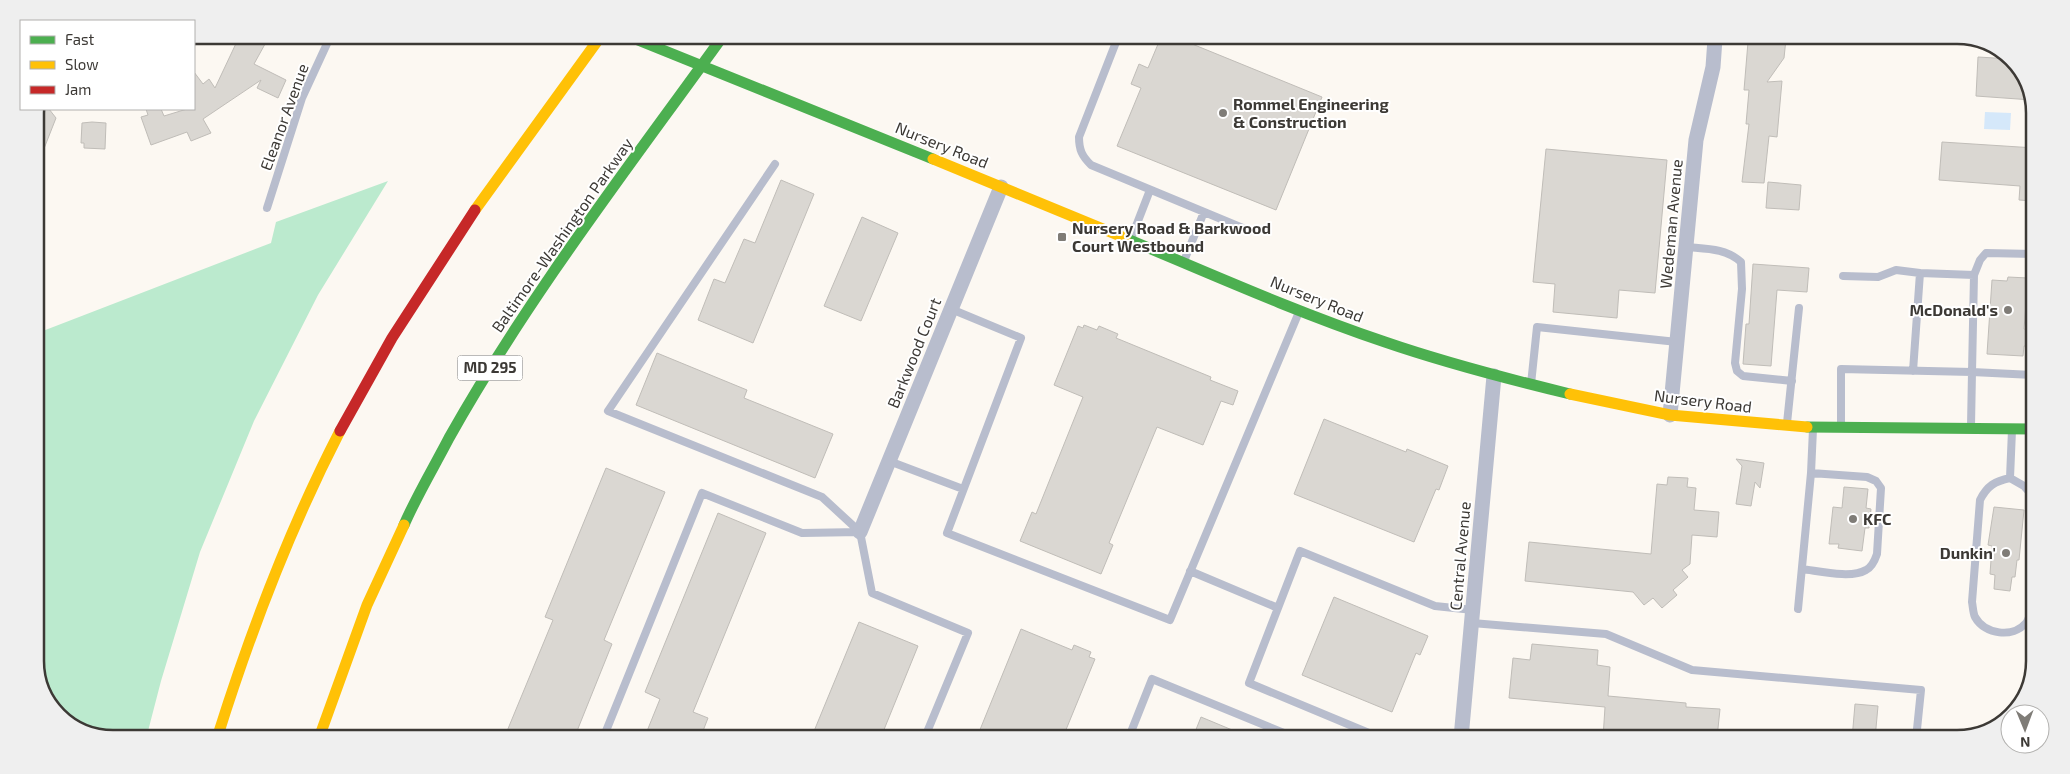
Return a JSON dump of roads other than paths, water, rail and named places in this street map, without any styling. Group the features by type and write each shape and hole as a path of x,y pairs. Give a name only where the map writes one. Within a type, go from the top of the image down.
{"main road":[{"path":"219,730 231,690 276,569 340,433 392,338 464,228 595,44"},
{"name":"Nursery Road","path":"648,44 1001,186 1299,310 1384,342 1494,376 1610,404 1670,415 1787,426 2026,429"},
{"name":"Baltimore-Washington Parkway","path":"322,730 367,605 414,502 477,389 547,281 717,44"}],"street":[{"name":"Wedeman Avenue","path":"1670,415 1696,140 1712,67 1714,44"},
{"name":"Barkwood Court","path":"860,532 1001,186"},
{"name":"Central Avenue","path":"1463,730 1494,376"}],"lane":[{"name":"Eleanor Avenue","path":"267,208 302,98 326,44"},
{"path":"1115,44 1079,137 1082,157 1091,165 1250,232"},
{"path":"775,164 608,410 822,497 860,532 872,593 968,633 928,730"},
{"path":"1131,240 1150,190"},
{"path":"1184,262 1204,212"},
{"path":"1686,247 1723,251 1733,255 1742,262 1742,289 1735,363 1737,371 1743,376 1792,381"},
{"path":"1971,428 1974,275 1980,260 1986,253 2026,254"},
{"path":"1843,276 1878,278 1896,270 1974,275"},
{"path":"1912,371 1920,273"},
{"path":"1787,426 1799,308"},
{"path":"951,310 1021,338 946,532 1170,620 1299,310"},
{"path":"1531,386 1537,327 1677,342"},
{"path":"1841,427 1841,369 2026,375"},
{"path":"1798,609 1811,473 1813,427"},
{"path":"2010,478 2012,429"},
{"path":"889,461 963,489"},
{"path":"1802,569 1848,574 1859,573 1868,570 1877,554 1880,488 1876,481 1867,477 1811,473"},
{"path":"2026,488 2010,478 1997,481 1985,490 1980,500 1972,602 1975,617 1984,627 1996,632 2014,632 2026,623"},
{"path":"606,730 702,493 802,533 860,532"},
{"path":"1362,730 1249,683 1300,551 1435,606 1472,616 1606,634 1692,670 1921,690 1917,730"},
{"path":"1190,571 1278,608"},
{"path":"1132,730 1152,679 1276,730"}],"water":[{"path":"1985,112 2011,113 2010,130 1984,129"}],"place":[{"name":"Rommel Engineering & Construction","path":"1223,113"},
{"name":"Nursery Road & Barkwood Court Westbound","path":"1062,237"},
{"name":"McDonald's","path":"2008,310"},
{"name":"KFC","path":"1853,519"},
{"name":"Dunkin'","path":"2006,553"}]}
